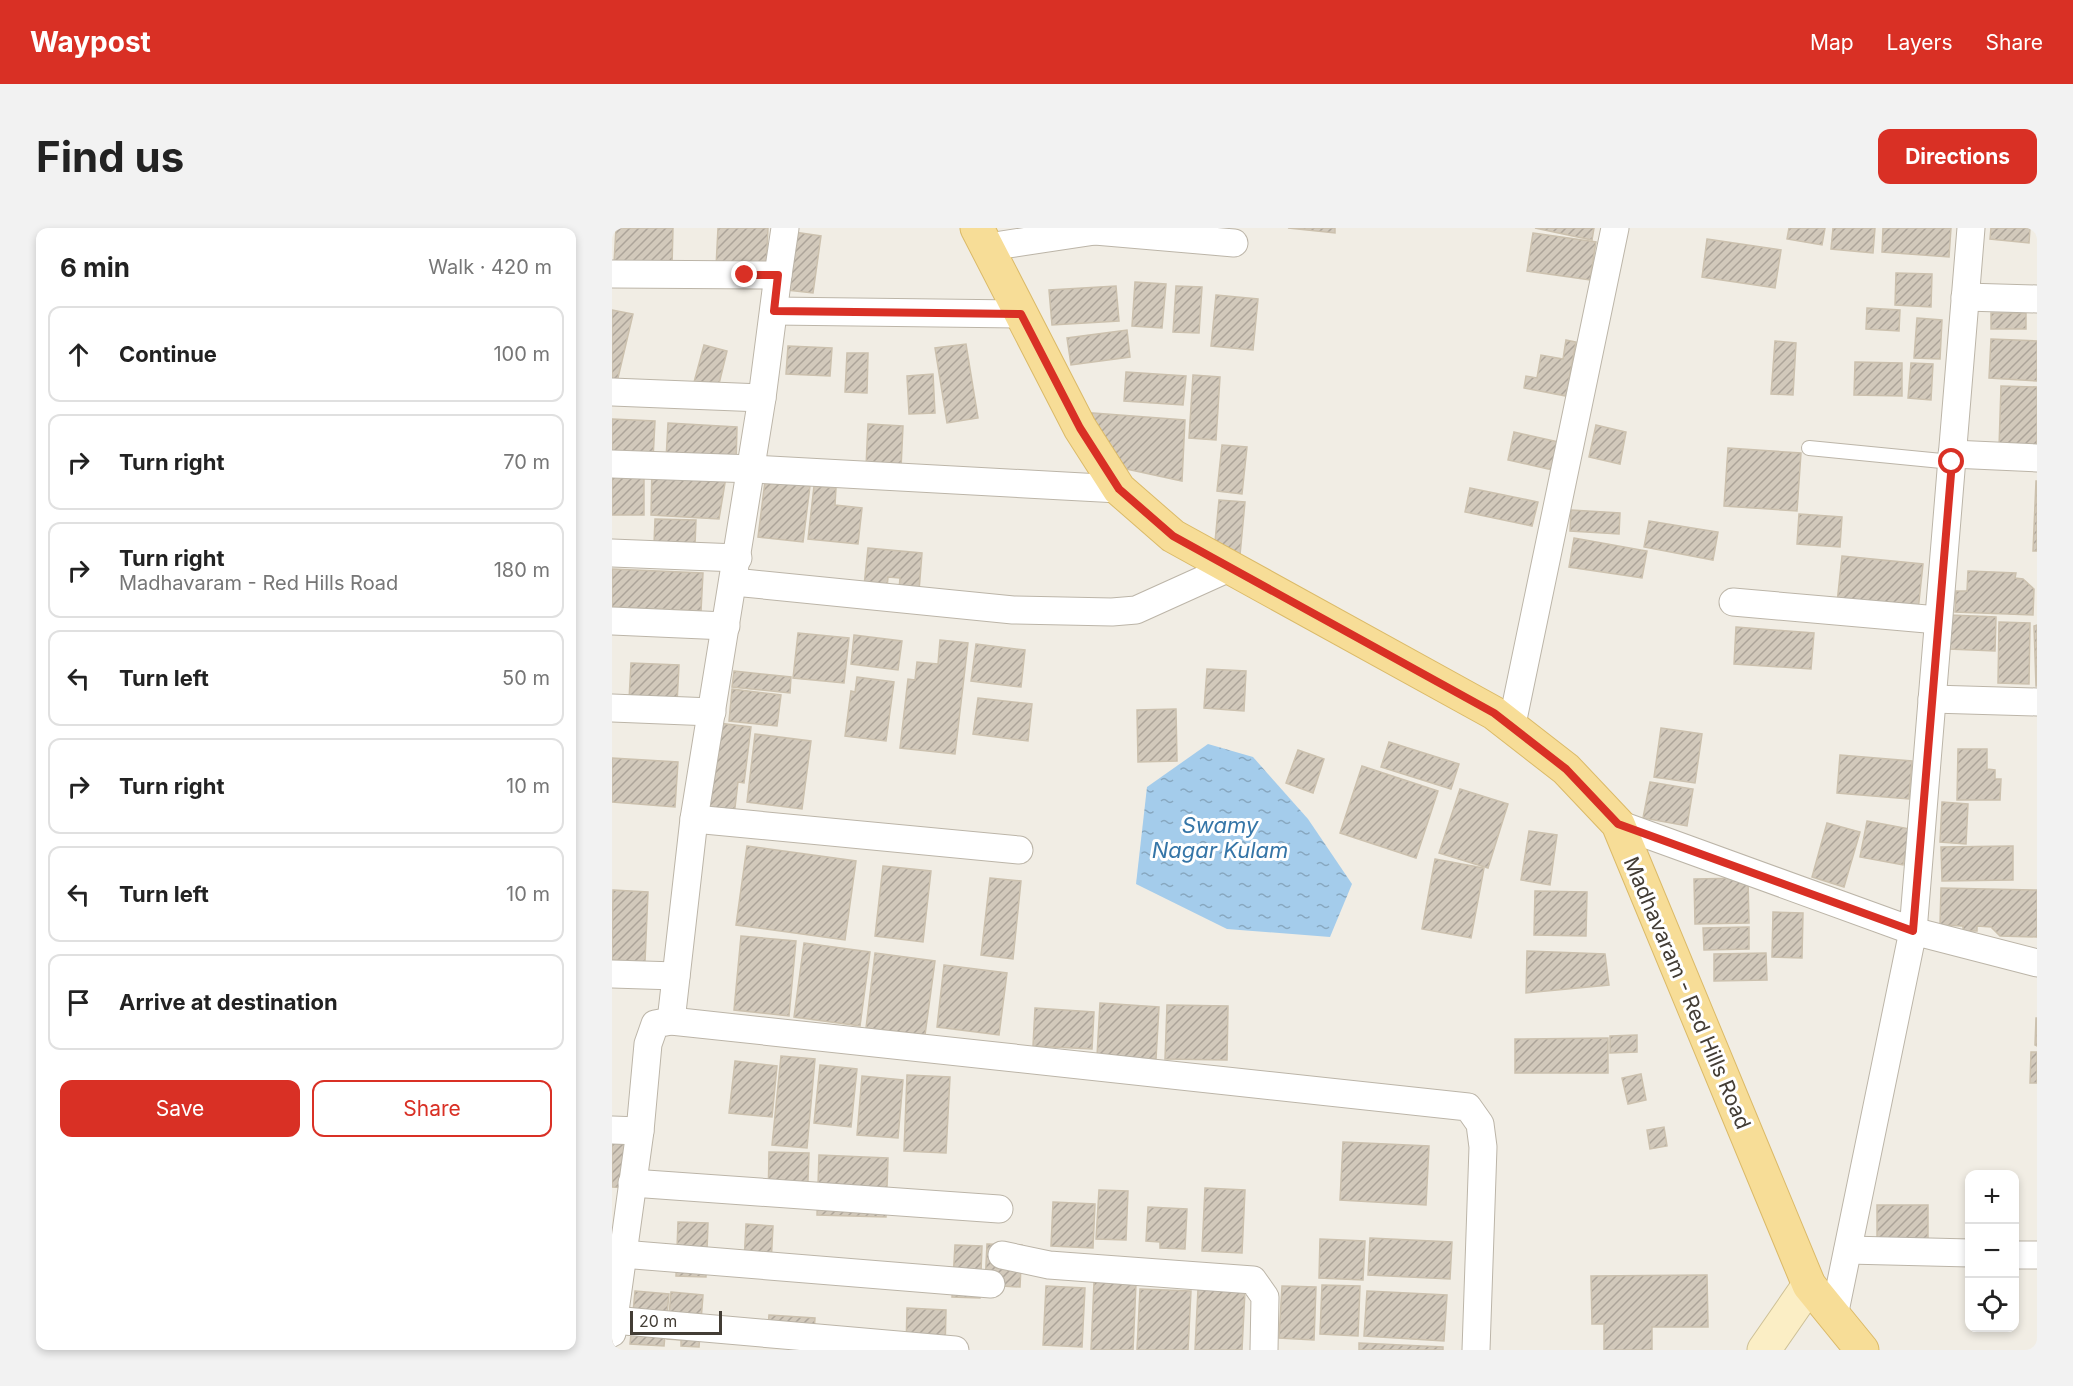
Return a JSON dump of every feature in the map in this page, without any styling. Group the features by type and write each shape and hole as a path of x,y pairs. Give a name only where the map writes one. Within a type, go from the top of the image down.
{"main road":[{"name":"Madhavaram - Red Hills Road","path":"983,238 1080,428 1119,489 1173,536 1494,713 1511,729 1566,769 1618,824 1809,1285 1862,1350"}],"street":[{"path":"671,1021 694,819 753,469 784,228"},
{"path":"1511,729 1615,228"},
{"path":"1834,1316 1913,931 1971,228"},
{"path":"983,238 1096,229 1234,243"},
{"path":"612,274 778,275"},
{"path":"1965,297 2037,299"},
{"path":"774,311 1021,314"},
{"path":"612,392 762,398"},
{"path":"1952,458 2037,458"},
{"path":"612,464 753,469 1119,489"},
{"path":"612,553 1013,610 1112,612 1136,610 1229,568"},
{"path":"1733,602 1938,620"},
{"path":"612,621 726,626"},
{"path":"1932,699 2037,702"},
{"path":"612,708 712,712"},
{"path":"694,819 1019,850"},
{"path":"1618,824 1913,931 2037,963"},
{"path":"612,974 676,976"},
{"path":"956,1350 612,1324 620,1243 640,1131 648,1044 655,1024 671,1021 1468,1107 1480,1124 1483,1147 1476,1350"},
{"path":"612,1130 640,1131"},
{"path":"632,1184 999,1209"},
{"path":"620,1243 991,1284"},
{"path":"1848,1250 1965,1253"},
{"path":"1002,1255 1049,1265 1253,1280 1265,1297 1264,1350"},
{"path":"2019,1255 2037,1255"},
{"path":"1764,1350 1809,1285"}],"lane":[{"path":"1809,448 1952,458"}],"water":[{"name":"Swamy Nagar Kulam","path":"1208,744 1253,757 1308,819 1352,884 1330,937 1227,929 1136,884 1147,787"}],"building":[{"path":"616,228 673,228 672,266 614,263"},
{"path":"718,228 768,228 766,269 716,267"},
{"path":"1288,228 1335,228 1335,233"},
{"path":"1535,228 1594,228 1592,240"},
{"path":"1789,228 1825,228 1822,245 1787,239"},
{"path":"1833,228 1875,228 1873,253 1831,249"},
{"path":"1883,228 1951,228 1949,257 1882,252"},
{"path":"1991,228 2030,228 2029,243 1990,239"},
{"path":"794,232 821,236 813,293 787,290"},
{"path":"1533,233 1596,242 1590,280 1527,271"},
{"path":"1707,239 1781,250 1775,288 1702,277"},
{"path":"1896,273 1932,274 1931,307 1895,305"},
{"path":"1135,282 1166,284 1162,328 1132,326"},
{"path":"1116,286 1119,321 1052,325 1049,290"},
{"path":"1176,286 1202,287 1199,333 1173,332"},
{"path":"1216,295 1258,299 1253,350 1211,346"},
{"path":"1867,308 1900,310 1899,331 1866,329"},
{"path":"612,310 633,314 617,382 612,381"},
{"path":"1991,313 2026,313 2026,329 1991,329"},
{"path":"1917,318 1942,320 1940,359 1914,358"},
{"path":"1127,330 1130,357 1071,365 1067,338"},
{"path":"1991,339 2037,341 2037,381 1989,378"},
{"path":"1566,340 1576,342 1566,396 1524,388 1526,376 1537,378 1541,355 1563,359"},
{"path":"1775,341 1796,343 1793,395 1771,394"},
{"path":"966,344 978,418 947,423 935,348"},
{"path":"704,345 727,351 717,392 693,386"},
{"path":"788,346 832,348 830,376 786,374"},
{"path":"847,353 868,353 867,393 845,392"},
{"path":"1855,362 1902,363 1902,396 1854,395"},
{"path":"1911,363 1933,364 1931,400 1908,398"},
{"path":"1126,372 1186,376 1183,405 1124,401"},
{"path":"933,374 935,413 909,414 907,376"},
{"path":"1193,375 1220,377 1216,440 1189,438"},
{"path":"2001,386 2037,387 2037,449 1999,448"},
{"path":"1080,412 1185,420 1182,481 1122,468"},
{"path":"612,419 655,421 653,459 612,457"},
{"path":"668,423 737,427 736,463 666,460"},
{"path":"868,424 903,426 901,468 866,467"},
{"path":"1596,425 1626,432 1620,464 1589,457"},
{"path":"1514,432 1559,442 1553,470 1508,460"},
{"path":"1222,445 1247,447 1242,494 1217,491"},
{"path":"1728,448 1801,453 1797,511 1724,506"},
{"path":"652,467 727,471 719,519 651,515"},
{"path":"612,469 644,469 644,515 612,515"},
{"path":"765,481 810,486 803,542 758,537"},
{"path":"2036,481 2037,551 2033,551"},
{"path":"814,486 836,488 835,505 862,508 858,544 808,539"},
{"path":"1470,488 1538,502 1532,526 1465,512"},
{"path":"1219,500 1245,502 1240,555 1214,552"},
{"path":"1571,510 1620,513 1619,534 1570,531"},
{"path":"1799,514 1842,517 1840,547 1797,544"},
{"path":"655,519 696,520 695,546 654,545"},
{"path":"1649,521 1718,532 1713,560 1644,547"},
{"path":"1574,538 1647,551 1642,578 1569,567"},
{"path":"868,548 922,553 919,591 899,589 900,578 888,577 887,588 864,586"},
{"path":"1842,556 1923,564 1918,611 1837,603"},
{"path":"612,569 703,573 701,611 612,607"},
{"path":"1968,571 2016,573 2015,578 2023,579 2034,589 2033,615 1955,612 1956,591 1967,591"},
{"path":"1950,615 1996,617 1995,651 1949,649"},
{"path":"1999,622 2030,623 2029,684 1998,683"},
{"path":"2037,625 2037,686 2036,686 2034,626"},
{"path":"1736,627 1814,633 1811,669 1734,664"},
{"path":"798,633 849,638 844,683 793,678"},
{"path":"854,635 902,641 898,670 851,664"},
{"path":"940,640 968,643 955,754 900,748 908,679 915,680 917,662 938,664"},
{"path":"976,644 1025,650 1021,687 971,681"},
{"path":"631,663 679,665 677,703 629,700"},
{"path":"1207,669 1246,671 1244,711 1204,708"},
{"path":"734,671 791,677 790,693 732,687"},
{"path":"857,677 894,682 886,741 845,736 851,691 855,692"},
{"path":"732,689 781,695 777,726 729,721"},
{"path":"978,698 1032,704 1028,741 973,734"},
{"path":"1176,709 1177,761 1138,762 1137,710"},
{"path":"718,723 751,727 744,783 738,782 734,816 708,813"},
{"path":"1661,728 1702,734 1695,783 1654,777"},
{"path":"755,734 811,741 802,809 747,802"},
{"path":"1389,742 1459,764 1451,789 1381,767"},
{"path":"1958,749 1987,749 1987,769 1995,770 1995,779 2001,779 2000,800 1957,800"},
{"path":"1298,750 1324,759 1313,793 1286,783"},
{"path":"1840,755 1912,761 1909,799 1837,793"},
{"path":"612,758 678,762 675,807 612,802"},
{"path":"1362,766 1438,791 1416,858 1340,833"},
{"path":"1650,782 1693,789 1687,826 1643,818"},
{"path":"1460,789 1508,804 1488,868 1439,853"},
{"path":"1942,802 1968,804 1966,844 1940,842"},
{"path":"1867,821 1910,829 1903,865 1860,857"},
{"path":"1827,823 1860,832 1844,887 1812,877"},
{"path":"1529,831 1557,835 1550,885 1521,880"},
{"path":"747,846 856,861 845,940 736,925"},
{"path":"2013,846 2013,880 1942,881 1941,847"},
{"path":"1435,859 1484,868 1471,938 1422,929"},
{"path":"883,866 931,871 923,942 875,936"},
{"path":"990,878 1021,881 1013,959 981,955"},
{"path":"1748,878 1749,923 1695,924 1694,879"},
{"path":"1941,888 2037,890 2037,937 2000,936 1991,927 1977,926 1977,931 1963,931 1963,926 1940,925"},
{"path":"613,890 648,892 645,962 612,960"},
{"path":"1535,891 1587,892 1586,936 1534,935"},
{"path":"1773,912 1803,913 1802,958 1772,957"},
{"path":"1749,927 1749,949 1704,950 1703,928"},
{"path":"741,936 796,941 789,1016 734,1010"},
{"path":"804,943 870,952 860,1026 794,1017"},
{"path":"1527,951 1605,954 1609,985 1526,993"},
{"path":"875,953 935,961 925,1035 866,1028"},
{"path":"1766,953 1767,980 1714,981 1714,954"},
{"path":"944,965 1007,973 999,1035 937,1027"},
{"path":"1100,1003 1159,1007 1156,1059 1097,1056"},
{"path":"1167,1005 1228,1006 1227,1060 1165,1059"},
{"path":"1035,1008 1094,1012 1092,1049 1033,1046"},
{"path":"2037,1018 2037,1046 2035,1045"},
{"path":"1637,1035 1637,1052 1610,1053 1610,1036"},
{"path":"1608,1038 1608,1073 1515,1073 1515,1039"},
{"path":"2031,1052 2037,1052 2037,1083 2030,1083"},
{"path":"781,1056 815,1059 807,1148 772,1145"},
{"path":"735,1061 777,1066 772,1117 729,1113"},
{"path":"820,1065 857,1069 851,1127 814,1123"},
{"path":"1641,1074 1646,1100 1628,1104 1622,1078"},
{"path":"907,1075 950,1077 946,1153 904,1151"},
{"path":"862,1076 903,1080 898,1138 857,1135"},
{"path":"1664,1127 1667,1146 1650,1149 1647,1130"},
{"path":"612,1135 632,1137 628,1188 612,1187"},
{"path":"1343,1142 1429,1146 1426,1205 1340,1200"},
{"path":"769,1152 809,1153 807,1206 768,1204"},
{"path":"819,1155 888,1158 886,1217 817,1215"},
{"path":"1205,1188 1245,1190 1242,1253 1202,1251"},
{"path":"1099,1190 1128,1191 1126,1240 1096,1239"},
{"path":"1053,1202 1095,1204 1093,1248 1051,1246"},
{"path":"1877,1205 1928,1205 1928,1240 1877,1241"},
{"path":"1148,1207 1187,1209 1185,1249 1160,1248 1160,1242 1146,1241"},
{"path":"678,1222 708,1223 706,1277 676,1276"},
{"path":"746,1224 773,1226 771,1264 744,1262"},
{"path":"1370,1238 1452,1242 1450,1279 1368,1275"},
{"path":"1320,1239 1365,1241 1363,1280 1319,1278"},
{"path":"987,1244 1022,1245 1020,1287 985,1285"},
{"path":"955,1245 982,1246 980,1298 952,1297"},
{"path":"1707,1275 1708,1327 1652,1327 1652,1350 1604,1350 1604,1324 1592,1324 1591,1276"},
{"path":"1094,1282 1136,1284 1133,1350 1091,1350"},
{"path":"1322,1285 1360,1286 1358,1336 1320,1334"},
{"path":"1046,1286 1085,1288 1082,1347 1043,1345"},
{"path":"1282,1286 1316,1287 1314,1340 1279,1338"},
{"path":"1140,1289 1191,1291 1188,1350 1137,1350"},
{"path":"1198,1289 1245,1291 1242,1350 1195,1350"},
{"path":"635,1291 669,1294 664,1346 630,1344"},
{"path":"1367,1291 1447,1295 1444,1341 1364,1336"},
{"path":"671,1292 703,1295 699,1347 681,1346 681,1340 667,1339"},
{"path":"907,1308 946,1310 945,1350 906,1350"},
{"path":"769,1315 815,1318 813,1345 767,1342"},
{"path":"1359,1343 1443,1347 1443,1350 1359,1350"}],"route":[{"path":"745,275 778,275 774,311 1021,314 1080,428 1119,489 1173,536 1494,713 1511,729 1566,769 1618,824 1913,931 1952,462"}]}
